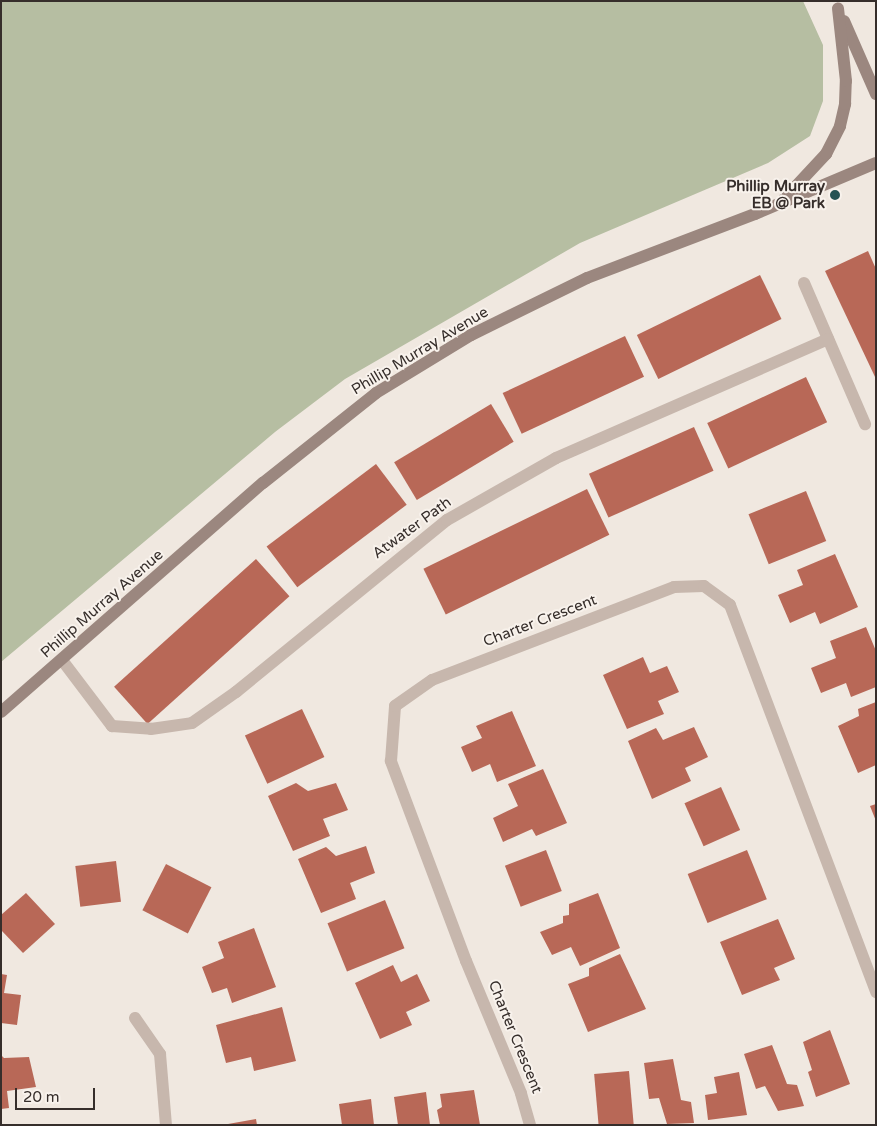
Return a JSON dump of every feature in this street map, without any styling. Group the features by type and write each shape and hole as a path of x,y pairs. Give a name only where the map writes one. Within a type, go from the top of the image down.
{"main road":[{"path":"837,5 876,94"},
{"path":"779,204 826,154 840,126 846,81 837,5"},
{"name":"Phillip Murray Avenue","path":"1,712 263,482 376,393 471,335 587,278 779,204 876,163"}],"street":[{"path":"804,283 865,424"},
{"name":"Atwater Path","path":"62,660 112,726 151,729 192,723 236,692 447,520 556,458 828,339"},
{"name":"Charter Crescent","path":"530,1125 522,1093 466,961 391,761 395,706 432,680 655,594 674,587 704,586 730,605 876,992"},
{"path":"135,1018 160,1054 166,1125"}],"green space":[{"path":"1,1 803,1 823,45 823,101 810,136 768,163 580,243 345,379 275,432 1,662"}],"building":[{"path":"868,251 876,269 876,379 825,271"},
{"path":"760,275 781,319 658,379 637,335"},
{"path":"625,336 644,377 522,434 503,393"},
{"path":"806,377 827,422 728,468 707,423"},
{"path":"491,404 514,442 417,500 394,462"},
{"path":"694,427 714,471 608,518 589,474"},
{"path":"376,464 407,505 297,587 267,546"},
{"path":"587,489 609,535 446,615 423,569"},
{"path":"806,491 826,541 769,564 749,514"},
{"path":"835,554 858,607 820,624 815,612 790,623 778,595 803,585 797,570"},
{"path":"256,559 289,596 148,724 114,687"},
{"path":"866,627 876,651 876,687 851,697 846,683 821,693 811,668 836,658 830,641"},
{"path":"643,657 650,673 667,666 679,692 658,701 664,714 627,729 603,675"},
{"path":"876,702 876,765 858,773 838,726 859,716 858,709"},
{"path":"302,709 324,757 267,784 245,736"},
{"path":"512,711 536,766 497,782 490,764 472,772 461,747 482,738 476,726"},
{"path":"694,727 708,757 685,768 691,781 652,799 628,741 656,728 663,740"},
{"path":"543,769 567,823 536,836 532,829 503,842 493,818 518,806 508,784"},
{"path":"296,783 308,791 336,783 348,810 323,819 330,836 293,851 268,796"},
{"path":"721,787 740,830 704,846 684,803"},
{"path":"876,804 876,821 870,806"},
{"path":"366,846 375,873 350,883 356,899 321,913 298,859 326,847 336,856"},
{"path":"546,850 562,891 521,907 505,866"},
{"path":"747,850 767,899 708,923 688,874"},
{"path":"116,861 121,902 80,907 75,866"},
{"path":"166,864 211,887 188,933 142,910"},
{"path":"26,893 55,924 23,953 1,930 1,915"},
{"path":"598,893 620,948 580,966 571,947 552,955 540,932 563,923 563,916 569,915 569,904"},
{"path":"385,900 404,948 347,971 328,923"},
{"path":"778,919 795,959 774,968 780,980 742,995 720,942"},
{"path":"254,928 276,987 232,1003 227,988 212,993 202,967 224,958 218,942"},
{"path":"620,954 646,1009 588,1032 568,984 589,976 589,968"},
{"path":"393,965 401,982 417,974 430,1001 406,1012 412,1025 380,1039 355,983"},
{"path":"1,974 7,975 4,993 21,995 17,1025 1,1023"},
{"path":"282,1007 296,1061 254,1071 251,1057 226,1063 216,1025"},
{"path":"830,1030 850,1084 816,1097 808,1072 812,1070 803,1042"},
{"path":"772,1045 787,1084 797,1085 804,1106 778,1111 765,1086 756,1089 744,1054"},
{"path":"1,1055 4,1058 29,1057 36,1087 7,1091 9,1108 1,1109"},
{"path":"673,1059 681,1100 691,1102 694,1123 667,1124 659,1098 649,1099 644,1063"},
{"path":"629,1071 634,1125 599,1125 594,1074"},
{"path":"739,1072 747,1115 708,1120 705,1095 717,1093 714,1077"},
{"path":"474,1090 480,1125 440,1125 437,1110 442,1107 440,1094"},
{"path":"426,1092 430,1125 398,1125 394,1097"},
{"path":"371,1099 374,1125 342,1125 339,1104"},
{"path":"256,1119 257,1125 228,1125 228,1124"}],"place":[{"name":"Phillip Murray EB @ Park","path":"835,195"}]}
